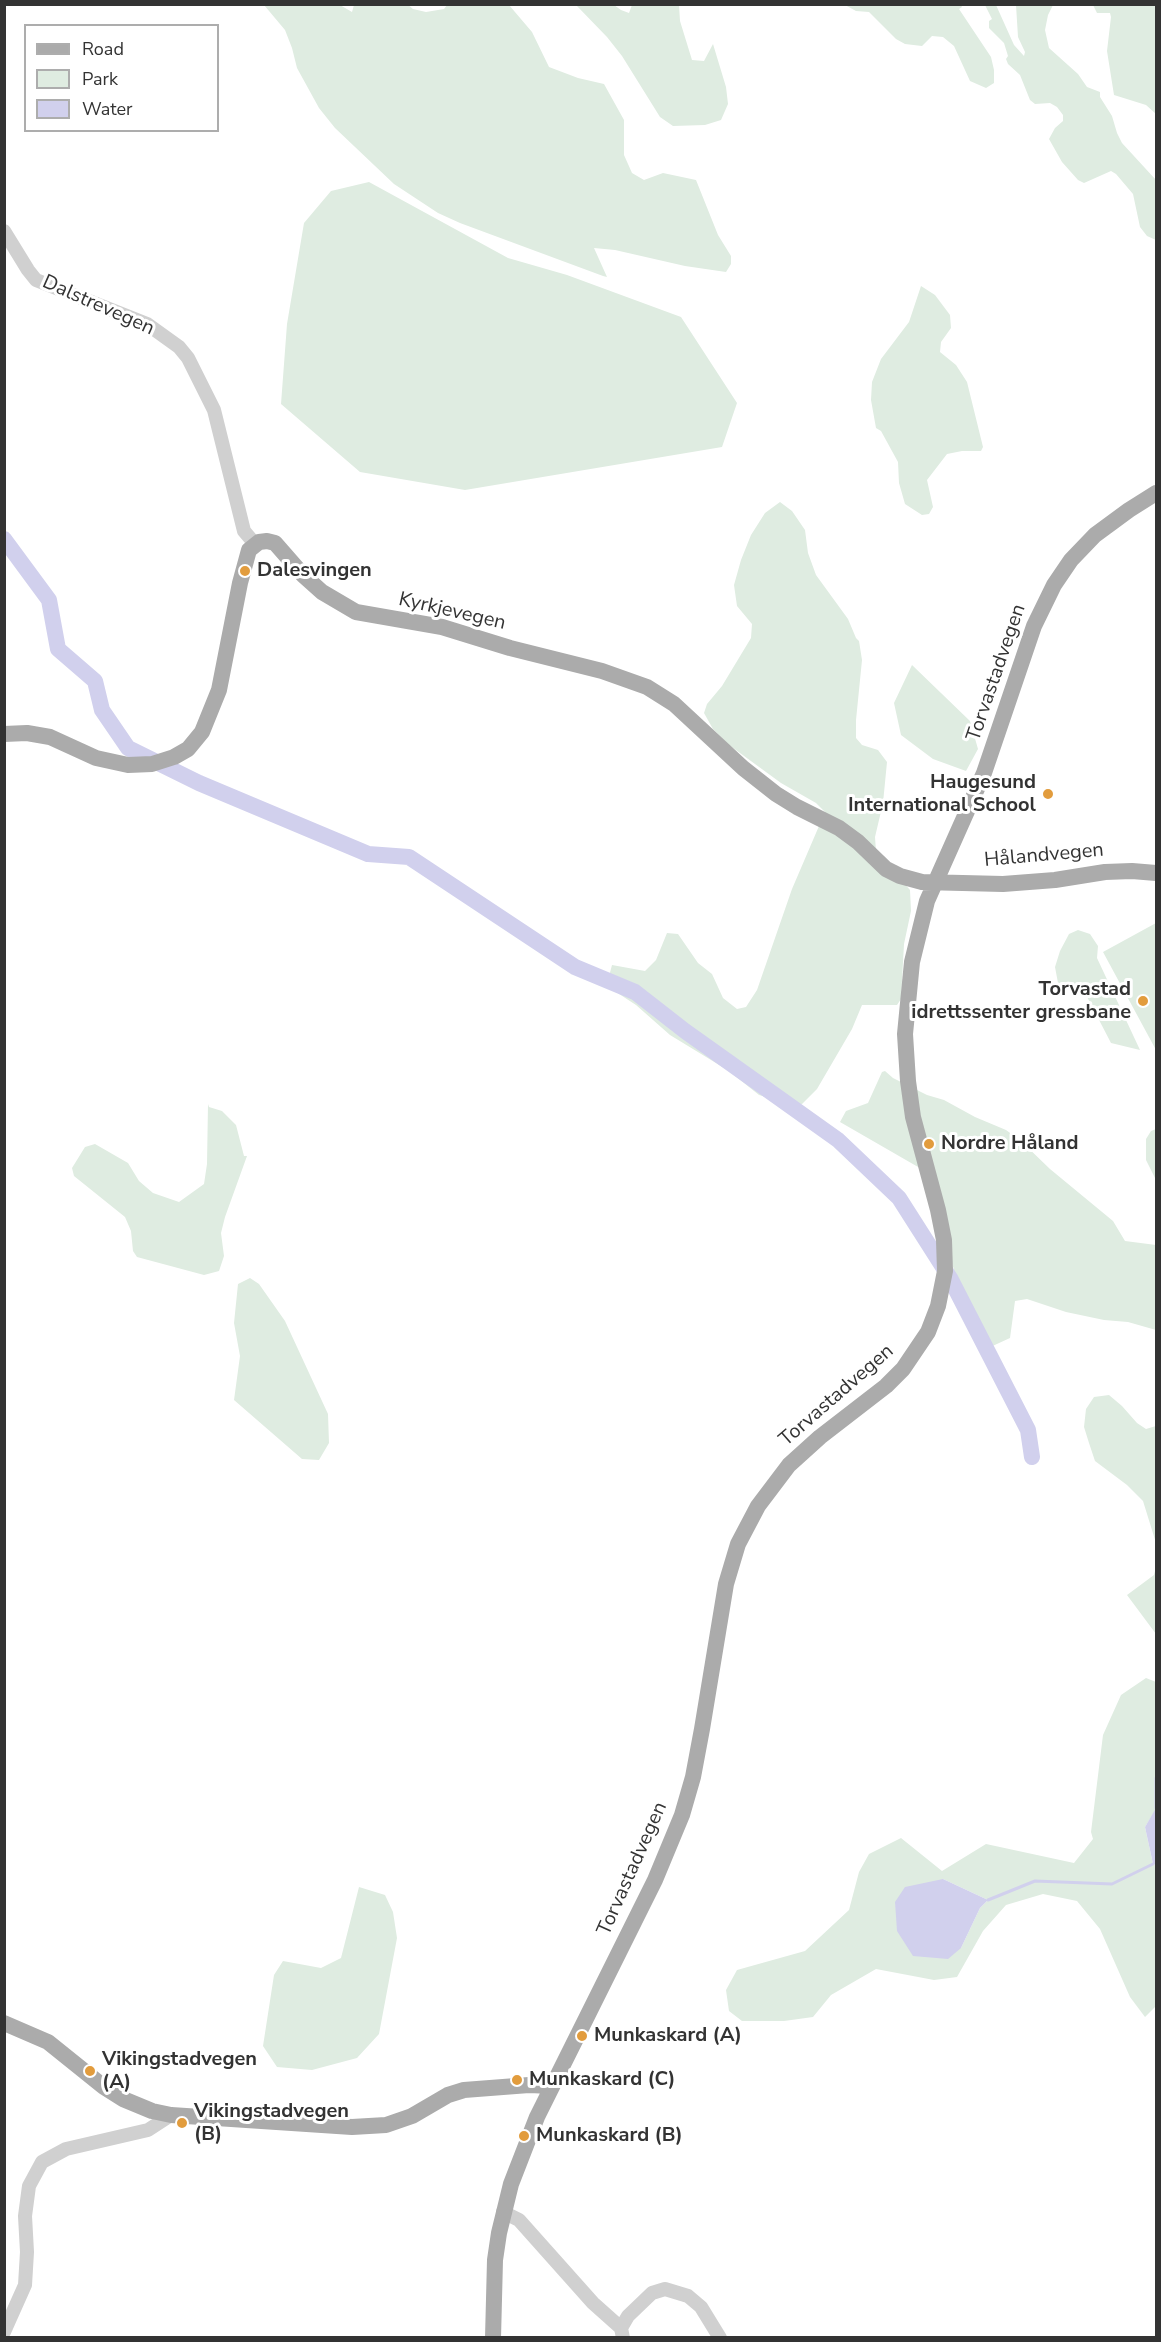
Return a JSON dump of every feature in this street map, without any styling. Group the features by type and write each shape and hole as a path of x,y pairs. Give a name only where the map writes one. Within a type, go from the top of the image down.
{"main road":[{"name":"Torvastadvegen","path":"494,2337 493,2286 503,2212 518,2162 552,2086 655,1880 682,1815 695,1767 726,1584 738,1544 747,1524 772,1485 789,1465 903,1370 925,1338 938,1306 945,1271 944,1240 913,1118 905,1034 912,962 923,915 936,880 984,773 1034,626 1054,585 1071,560 1095,535 1156,493"},
{"name":"Kyrkjevegen","path":"255,544 267,541 275,543 303,575 322,592 356,612 442,627 510,648 602,671 647,687 674,704 743,768 776,794 839,828 858,842 886,869 915,880 936,880"},
{"path":"4,734 27,733 50,737 96,758 128,765 152,764 174,758 188,749 202,732 212,710 223,674 244,567 249,550 255,544"},
{"name":"Hålandvegen","path":"936,880 1017,883 1105,872 1156,873"},
{"path":"4,2023 48,2042 104,2087 123,2099 152,2111 171,2115 352,2127 386,2125 412,2116 448,2095 464,2090 529,2085 552,2086"}],"street":[{"name":"Dalstrevegen","path":"4,231 36,280 147,324 163,334 188,358 214,410 244,531 255,544"},
{"path":"4,2332 25,2285 27,2252 25,2216 29,2186 42,2162 66,2149 148,2130 171,2115"},
{"path":"503,2212 519,2220 622,2333 628,2316 652,2293 665,2289 688,2296 701,2307 720,2337"}],"green space":[{"path":"407,4 413,9 426,12 444,9 447,5 509,5 532,32 549,67 578,78 604,84 624,120 624,155 632,173 644,180 663,173 696,180 718,235 731,256 731,264 726,272 594,248 607,277 603,276 460,223 438,213 394,184 335,128 319,108 297,68 285,30 264,5 340,5 352,12 354,5"},
{"path":"576,5 614,5 629,13 632,5 679,5 680,21 692,60 704,61 713,44 726,87 728,104 721,120 705,125 673,126 660,117 622,56"},
{"path":"845,5 961,5 959,9 991,57 994,83 986,88 970,81 954,46 943,37 932,36 922,46 905,44 896,39 869,12 856,11"},
{"path":"985,5 996,5 1014,45 1024,56 1025,52 1018,37 1016,5 1053,5 1045,30 1049,48 1078,74 1087,87 1100,92 1100,97 1112,116 1122,143 1156,180 1156,240 1147,236 1140,227 1133,194 1116,174 1111,171 1084,183 1078,180 1062,162 1049,139 1055,128 1063,121 1063,115 1057,107 1050,103 1035,104 1030,100 1020,75 1008,64 1004,43 989,28 989,21 992,19"},
{"path":"1093,5 1156,5 1156,114 1146,105 1114,95 1107,51 1111,17 1110,13 1097,13"},
{"path":"369,182 508,258 567,275 681,317 737,403 722,447 465,490 360,472 281,404 287,324 304,223 331,191"},
{"path":"921,286 935,295 950,315 951,328 941,342 940,352 956,365 967,382 983,447 981,451 947,454 927,480 933,507 929,514 922,515 905,504 899,483 898,462 881,431 876,428 871,400 872,382 881,359 909,322"},
{"path":"780,502 792,511 805,530 808,553 816,575 848,619 859,641 862,660 856,738 862,745 878,750 887,762 883,803 875,837 876,851 910,890 911,911 904,944 901,999 897,1005 862,1005 852,1029 817,1089 802,1104 793,1105 759,1095 729,1071 670,1035 636,1005 607,984 612,965 645,971 656,960 667,933 678,934 698,963 712,974 723,998 737,1009 746,1007 757,990 792,889 825,812 816,803 781,783 729,745 713,729 704,713 707,704 722,686 751,638 752,624 737,606 734,585 751,535 765,513"},
{"path":"912,665 970,721 978,749 966,771 933,759 901,735 894,703"},
{"name":"Torvastad idrettssenter gressbane","path":"1156,923 1156,1050 1103,952"},
{"path":"1078,930 1090,934 1098,946 1097,958 1140,1050 1111,1043 1084,991 1058,983 1055,967 1060,951 1069,934"},
{"path":"885,1071 893,1078 927,1095 944,1100 975,1117 1006,1130 1113,1221 1125,1241 1156,1245 1156,1330 1128,1322 1104,1320 1066,1312 1027,1299 1015,1301 1010,1338 986,1349 978,1324 966,1302 964,1304 925,1171 840,1122 846,1111 868,1103 882,1072"},
{"path":"208,1104 209,1107 222,1111 236,1125 244,1156 247,1156 221,1233 224,1256 219,1271 204,1275 137,1257 133,1251 131,1231 125,1217 74,1176 72,1168 85,1147 95,1144 128,1163 139,1181 153,1193 179,1202 204,1184 207,1164"},
{"path":"1156,1129 1156,1180 1146,1160 1146,1139 1151,1131"},
{"path":"250,1278 259,1284 285,1321 328,1414 329,1443 319,1460 302,1459 234,1400 240,1356 234,1323 238,1284"},
{"path":"1109,1395 1146,1429 1156,1426 1156,1543 1143,1501 1127,1485 1095,1461 1089,1443 1084,1427 1086,1409 1094,1397"},
{"path":"1156,1567 1156,1634 1127,1595 1154,1575"},
{"path":"1146,1678 1156,1682 1156,1809 1145,1827 1153,1864 1156,1865 1156,2006 1145,2017 1130,1997 1100,1929 1077,1901 1043,1894 1006,1905 983,1931 957,1977 934,1980 876,1969 831,1995 813,2017 784,2021 742,2021 729,2011 726,1990 737,1970 805,1951 849,1910 859,1872 869,1854 901,1838 942,1871 986,1844 1074,1863 1093,1839 1091,1832 1103,1735 1121,1695","holes":["943,1879 988,1900 980,1908 961,1948"]},
{"path":"359,1887 385,1895 393,1912 397,1938 379,2034 357,2058 312,2070 277,2067 263,2046 274,1975 283,1961 321,1968 341,1958"}],"water":[{"path":"1156,1808 1156,1865 1153,1864 1145,1827"},
{"path":"943,1879 988,1900 980,1908 961,1948 948,1959 913,1956 897,1931 895,1902 905,1887"}],"waterway":[{"path":"4,539 49,600 58,649 95,681 102,710 128,748 199,783 368,854 409,857 575,967 635,992 685,1031 838,1140 899,1198 950,1278 1028,1430 1032,1457"},
{"path":"1156,1778 1156,1808"},
{"path":"988,1900 1035,1881 1112,1884 1153,1864"}],"place":[{"name":"Dalesvingen","path":"245,571"},
{"name":"Haugesund International School","path":"1048,794"},
{"name":"Torvastad idrettssenter gressbane","path":"1143,1001"},
{"name":"Nordre Håland","path":"929,1144"},
{"name":"Munkaskard (A)","path":"582,2036"},
{"name":"Vikingstadvegen (A)","path":"90,2071"},
{"name":"Munkaskard (C)","path":"517,2080"},
{"name":"Vikingstadvegen (B)","path":"182,2123"},
{"name":"Munkaskard (B)","path":"524,2136"}]}
